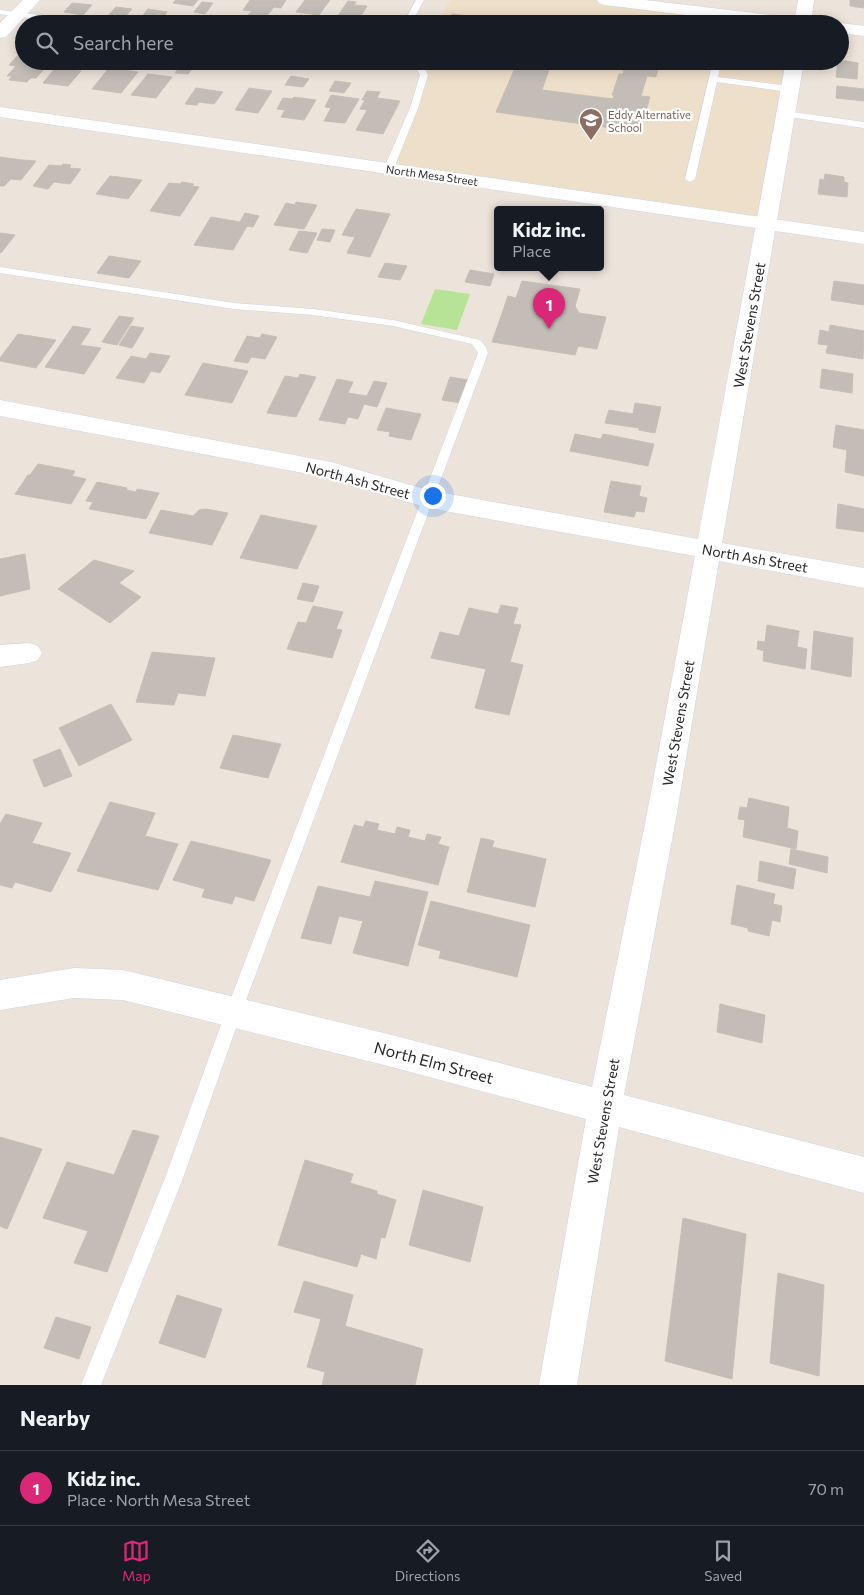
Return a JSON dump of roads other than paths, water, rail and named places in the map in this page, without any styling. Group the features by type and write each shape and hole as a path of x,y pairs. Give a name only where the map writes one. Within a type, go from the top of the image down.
{"street":[{"path":"18,14 32,0"},
{"path":"605,0 728,15"},
{"path":"804,15 806,0"},
{"path":"0,33 15,17"},
{"path":"849,29 864,31"},
{"name":"West Stevens Street","path":"558,1385 605,1107 660,824 793,70"},
{"name":"North Mesa Street","path":"0,112 864,238"},
{"name":"North Ash Street","path":"0,408 331,470 428,499 864,578"},
{"path":"0,656 28,653"},
{"name":"North Elm Street","path":"0,995 74,983 123,985 234,1011 864,1175"}],"lane":[{"path":"411,15 420,0"},
{"path":"0,12 26,15"},
{"path":"389,168 414,108 424,76 421,70"},
{"path":"690,179 716,70"},
{"path":"713,79 864,125"},
{"path":"0,270 234,306 313,312 393,323 476,342 481,347 483,353 234,1011 174,1178 91,1385"}],"place":[{"name":"Eddy Alternative School","path":"591,141"},
{"name":"Kidz inc.","path":"549,329"}]}
